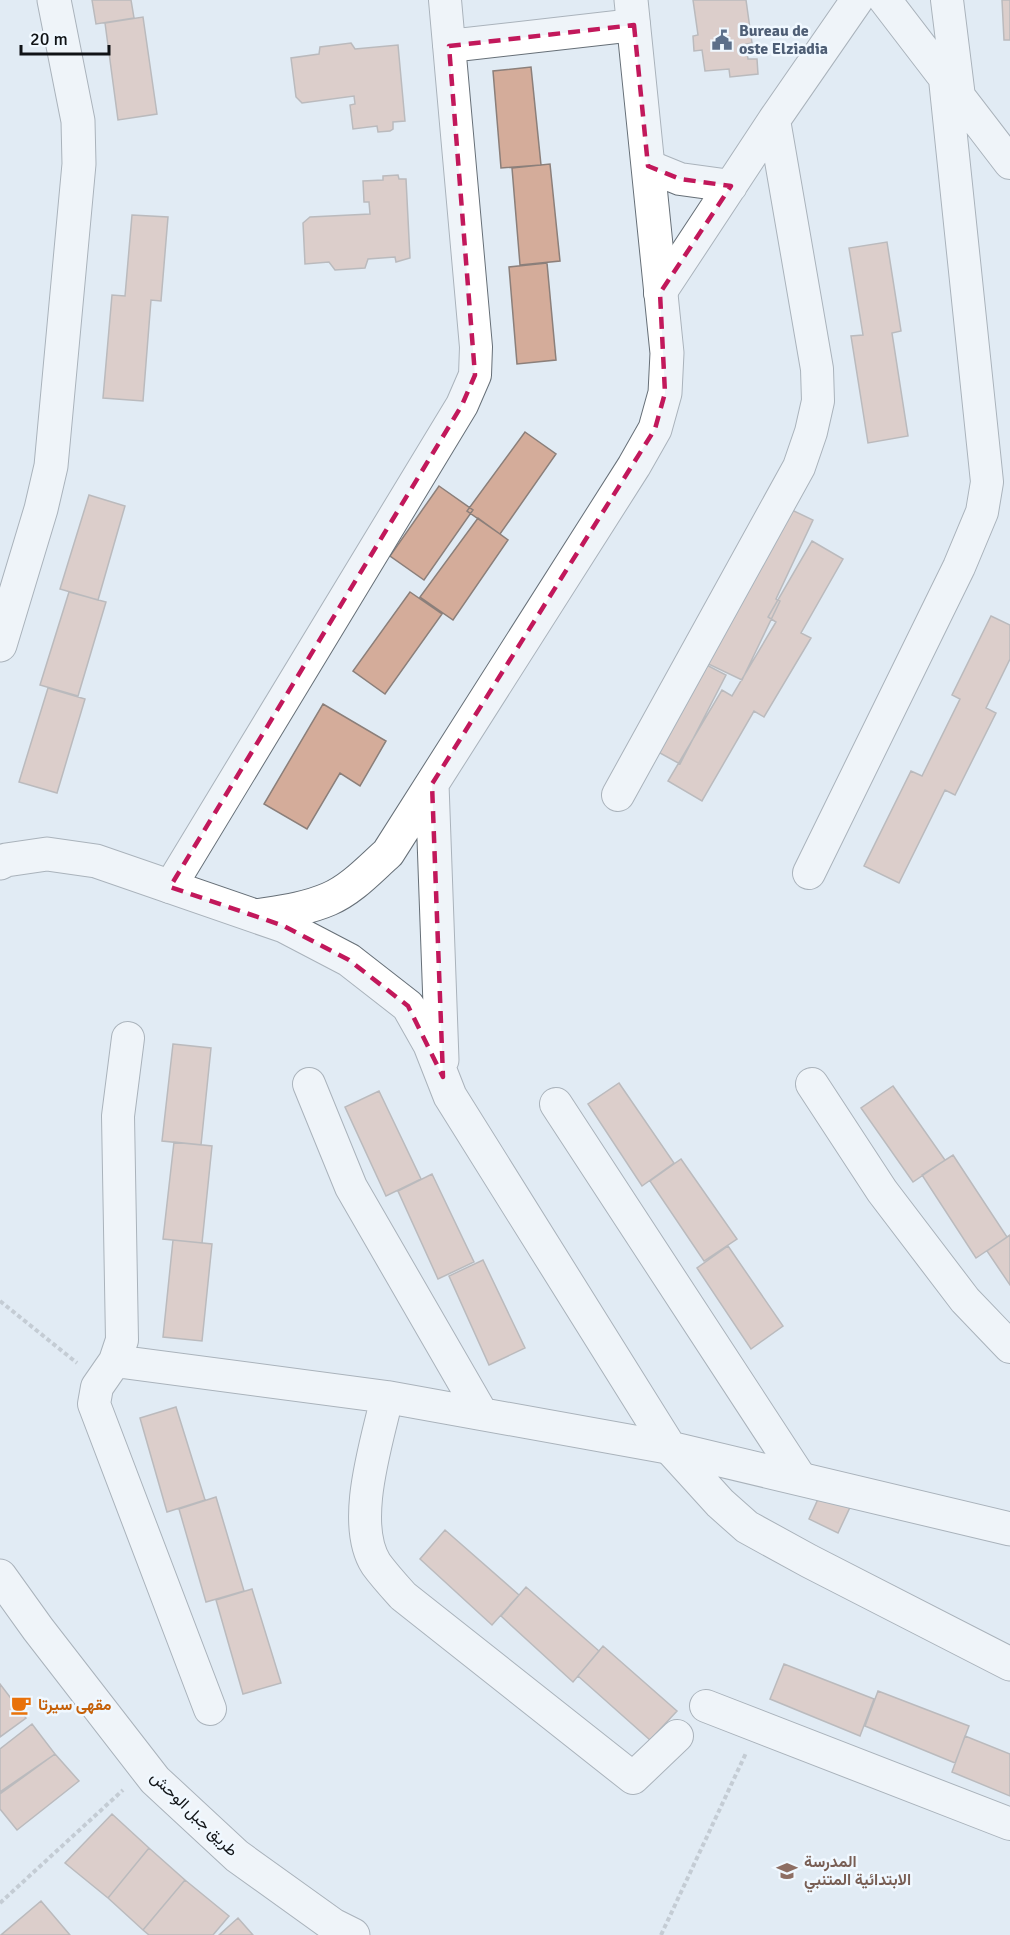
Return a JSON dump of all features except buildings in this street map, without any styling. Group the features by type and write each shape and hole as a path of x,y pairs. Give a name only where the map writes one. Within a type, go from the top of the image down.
{"main road":[{"path":"0,645 41,509 51,466 79,164 78,121 54,0"},
{"path":"254,916 297,910 331,898 358,880 388,853 634,466 655,429 665,393 666,353 632,12"},
{"path":"432,784 443,1077"},
{"path":"0,863 6,860 47,854 96,861 284,926 349,960 408,1006 430,1045 457,1106 670,1448 720,1503 747,1527 1010,1664"},
{"path":"670,1448 1010,1529"},
{"name":"طريق جبل الوحش","path":"0,1576 38,1629 155,1780 237,1856 333,1925 353,1935"}],"street":[{"path":"170,887 456,416 475,375 476,347 445,0"},
{"path":"660,293 774,120 857,0"},
{"path":"885,0 1010,163"},
{"path":"808,873 959,567 982,512 987,482 952,88 947,0"},
{"path":"449,45 632,12"},
{"path":"618,795 799,467 811,432 818,401 817,369 774,120"},
{"path":"648,166 680,179 731,186"},
{"path":"128,1038 118,1116 122,1340 108,1371 97,1387 94,1404 210,1709"},
{"path":"309,1084 351,1187 482,1414"},
{"path":"812,1084 882,1191 965,1300 1010,1347"},
{"path":"556,1104 801,1479"},
{"path":"108,1371 387,1397 670,1448"},
{"path":"387,1397 366,1491 366,1532 375,1562 403,1596 633,1778 677,1736"},
{"path":"706,1706 1010,1824"}],"path":[{"path":"0,1301 108,1371"},
{"path":"661,1935 758,1725"},
{"path":"0,1903 146,1768"}],"highlighted area":[{"path":"634,25 648,166 680,179 731,186 660,293 665,393 655,429 432,784 443,1077 408,1006 349,960 284,926 170,887 462,405 475,375 449,46"}],"place":[{"name":"Bureau de oste Elziadia","path":"722,40"},
{"name":"مقهى سيرتا","path":"21,1705"},
{"name":"المدرسة الابتدائية المتنبي","path":"787,1871"}]}
